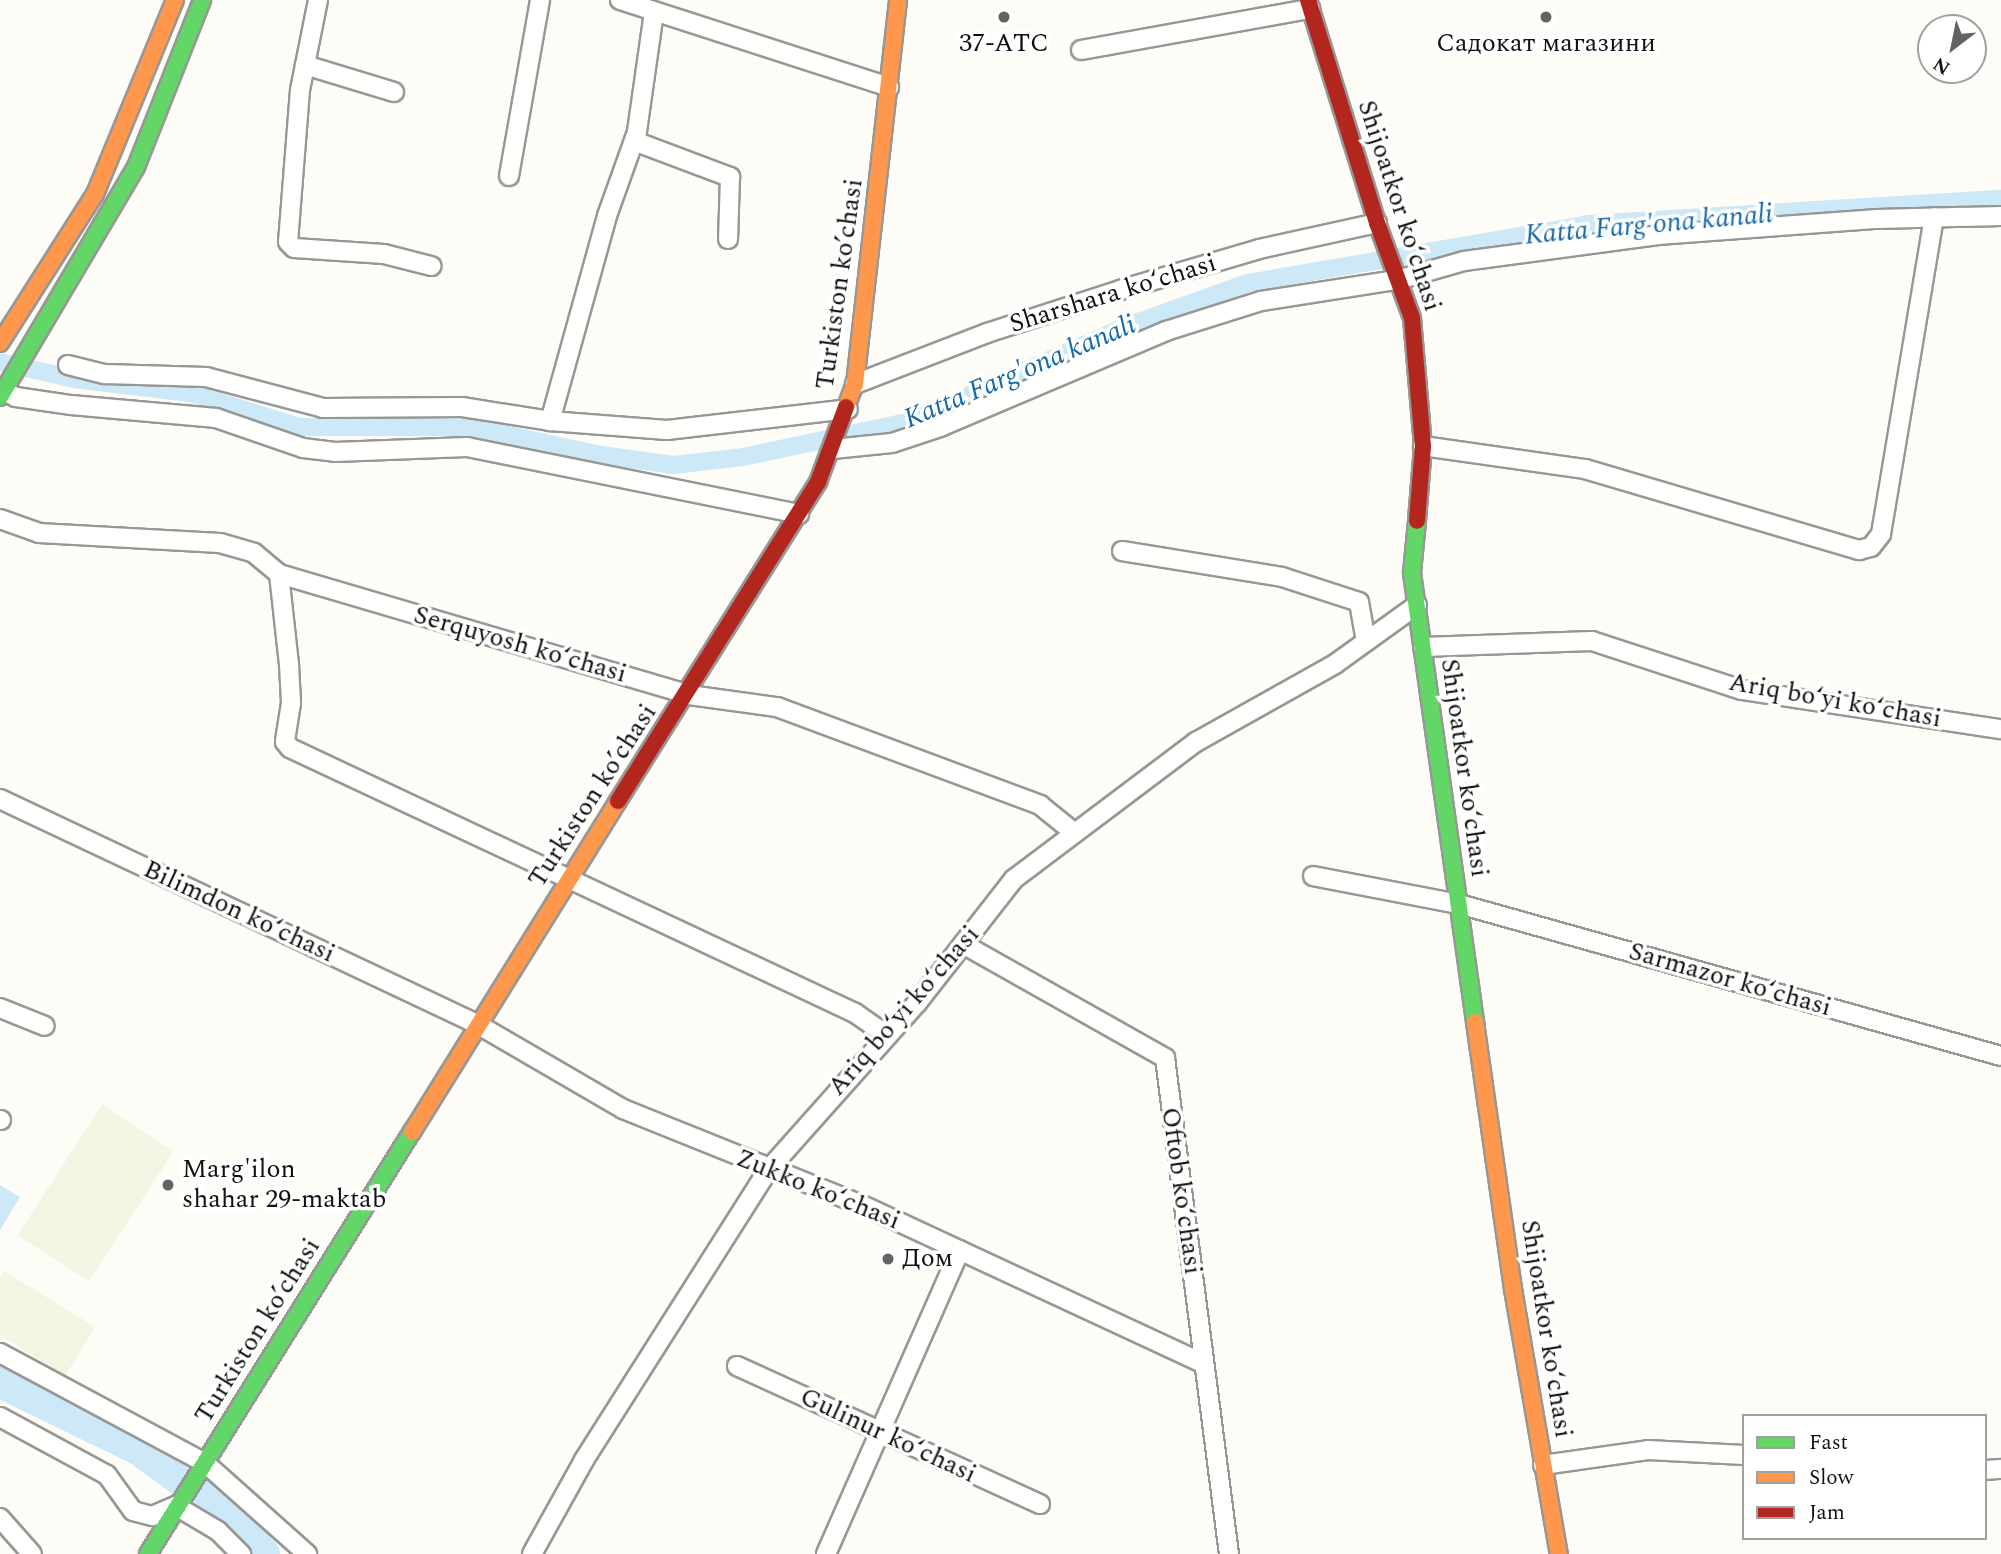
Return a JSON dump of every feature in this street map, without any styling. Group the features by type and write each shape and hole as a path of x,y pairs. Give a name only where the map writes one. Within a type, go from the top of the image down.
{"main road":[{"path":"1,339 100,183 175,0"},
{"path":"2,394 136,167 202,0"},
{"name":"Turkiston ko’chasi","path":"148,1554 566,880 689,695 818,482 833,449 855,384 898,0"},
{"name":"Shijoatkor koʻchasi","path":"1309,5 1377,223 1401,279 1412,318 1423,446 1412,573 1543,1465 1559,1554"}],"street":[{"path":"318,0 305,65 292,177 290,246 384,254 431,266"},
{"path":"509,176 540,0"},
{"path":"620,0 889,87"},
{"path":"1081,50 1309,5"},
{"path":"550,421 607,216 634,141 654,12"},
{"path":"305,65 394,92"},
{"path":"634,141 730,177 728,239"},
{"path":"833,449 891,443 940,427 1166,331 1261,301 1401,279 1464,261 1658,235 2001,216"},
{"path":"1423,446 1585,469 1859,550 1871,547 1881,534 1934,218"},
{"name":"Sharshara koʻchasi","path":"855,384 986,333 1120,290 1259,249 1377,223"},
{"path":"68,365 105,373 206,377 324,408 462,407 550,421 667,430 848,409"},
{"path":"2,394 71,405 216,418 303,448 335,452 467,447 799,514"},
{"name":"Serquyosh koʻchasi","path":"0,519 39,533 220,543 254,553 279,574 689,695 777,707 1040,805 1072,831"},
{"path":"1122,551 1282,577 1359,602 1366,641"},
{"path":"279,574 289,664 285,742 290,748 566,880 855,1013 886,1035"},
{"name":"Ariq boʻyi koʻchasi","path":"532,1554 584,1460 769,1169 963,944 1014,879 1072,831 1196,742 1366,641 1417,605"},
{"name":"Ariq boʻyi koʻchasi","path":"1423,647 1592,641 1742,690 2001,729"},
{"name":"Bilimdon koʻchasi","path":"0,799 477,1024"},
{"name":"Sarmazor koʻchasi","path":"1313,876 1459,904 2001,1056"},
{"name":"Oftob koʻchasi","path":"963,944 1165,1058 1229,1554"},
{"path":"0,1008 45,1026"},
{"name":"Zukko koʻchasi","path":"477,1024 623,1109 960,1250 1203,1363"},
{"path":"825,1554 960,1250"},
{"path":"0,1353 205,1463 307,1554"},
{"name":"Gulinur koʻchasi","path":"737,1366 879,1433 1040,1504"},
{"path":"0,1417 107,1475 133,1511 152,1516 176,1506 218,1531 241,1554"},
{"path":"1543,1465 1648,1450 1742,1455"},
{"path":"0,1518 32,1554"}],"green space":[{"path":"102,1105 173,1151 89,1281 18,1235"},
{"path":"4,1271 95,1327 65,1376 0,1335 0,1278"}],"water":[{"path":"0,1185 20,1197 0,1230"}],"waterway":[{"name":"Katta Farg'ona kanali","path":"0,362 74,379 190,393 300,427 471,427 601,455 673,465 743,457 908,422 1127,326 1248,283 1588,224 2001,199"},
{"path":"0,1382 138,1449 228,1514 264,1554"}],"traffic: fast":[{"path":"0,397 136,167 202,0"},
{"path":"1417,521 1412,573 1475,1022"},
{"path":"148,1554 412,1132"}],"traffic: slow":[{"path":"0,343 95,194 175,0"},
{"path":"846,407 855,384 898,0"},
{"path":"412,1132 618,801"},
{"path":"1475,1022 1513,1289 1559,1554"}],"traffic: jam":[{"path":"1308,0 1377,223 1412,318 1423,446 1417,521"},
{"path":"618,801 818,482 846,407"}],"place":[{"name":"37-АТС","path":"1004,17"},
{"name":"Садокат магазини","path":"1546,17"},
{"name":"Marg'ilon shahar 29-maktab","path":"168,1185"},
{"name":"Дом","path":"888,1259"}]}
